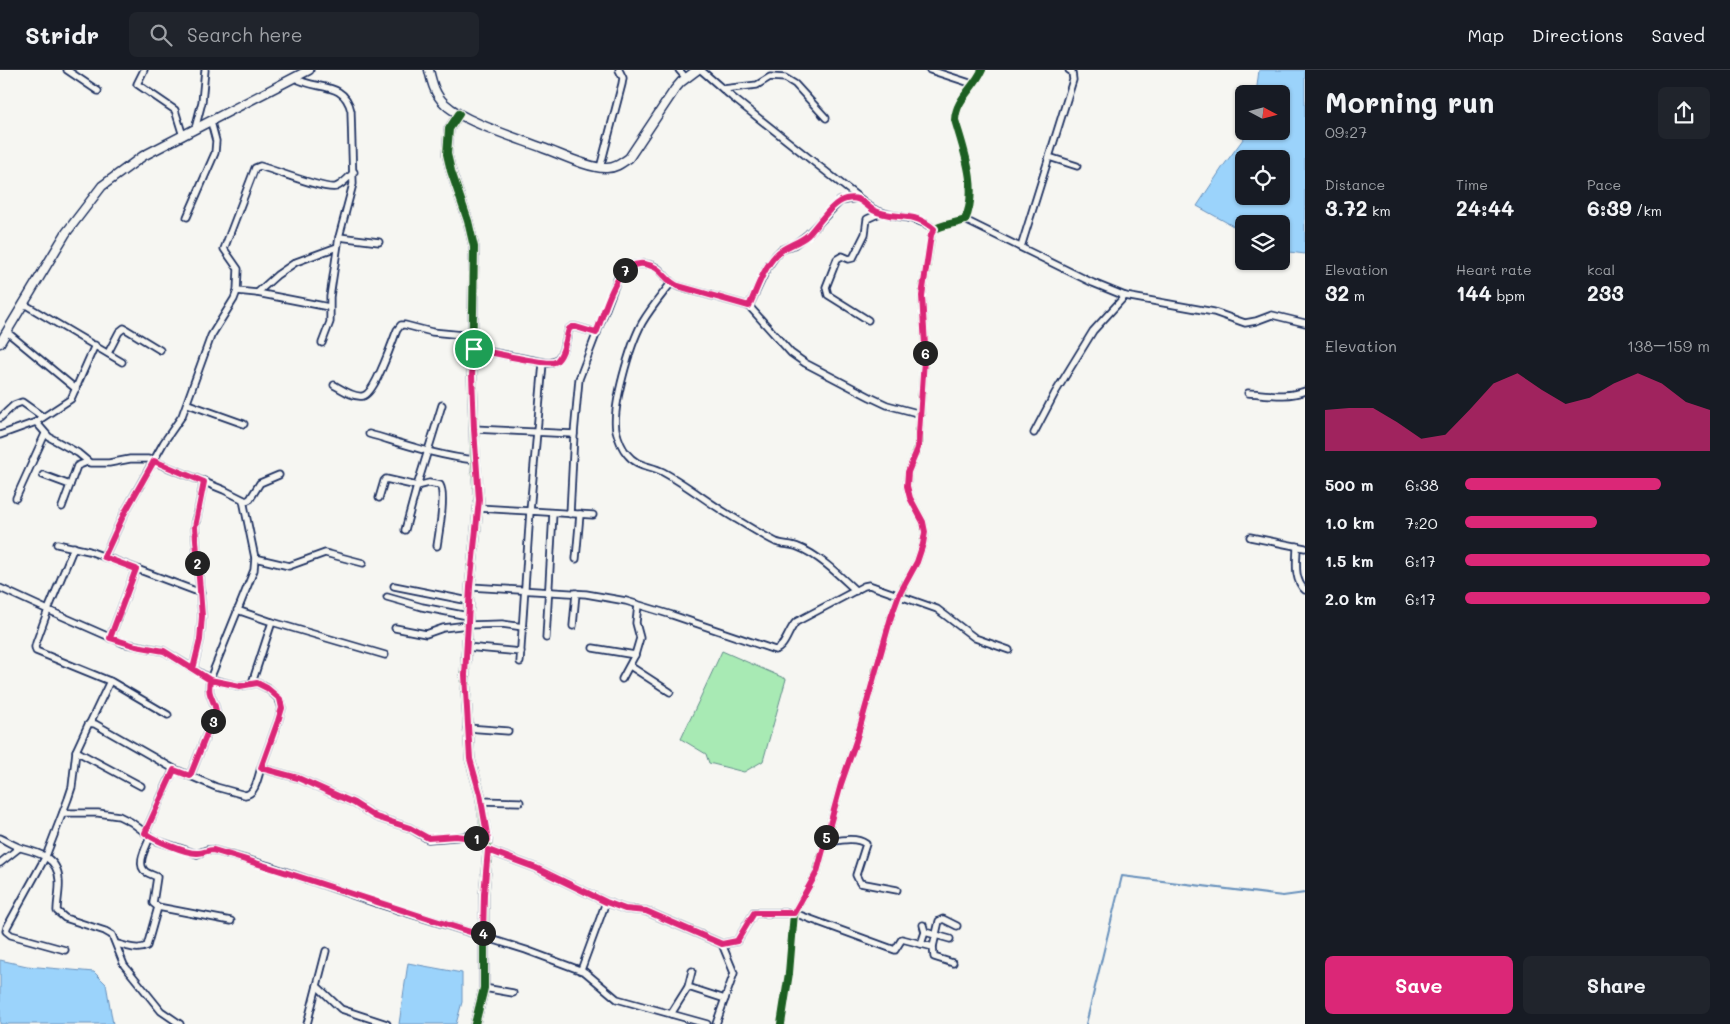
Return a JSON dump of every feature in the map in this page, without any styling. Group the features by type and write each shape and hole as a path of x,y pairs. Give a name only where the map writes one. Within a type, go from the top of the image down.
{"street":[{"path":"66,70 98,91"},
{"path":"74,76 78,70"},
{"path":"144,70 137,84 175,110 182,136"},
{"path":"195,130 202,102 205,70"},
{"path":"0,342 66,233 102,186 143,156 309,70"},
{"path":"428,70 437,94 444,103 459,114 600,168 613,167 629,158 675,89 686,78 699,70 857,198 880,213 915,218 925,222 934,229"},
{"path":"600,168 622,84 623,78 619,70"},
{"path":"680,70 686,78"},
{"path":"930,70 974,84"},
{"path":"965,220 969,207 970,180 955,120 956,112 962,99 982,70"},
{"path":"1021,247 1073,80 1072,72 1069,70"},
{"path":"723,89 757,85 770,77 785,78 795,84 826,118"},
{"path":"295,78 311,84 330,87 341,93 346,98 352,111 354,172 352,192 337,247 329,307 330,322 322,343"},
{"path":"459,114 449,129 447,154 474,247 474,349 472,375 478,508 466,647 467,728 470,759 482,801 488,840 484,894 484,988 475,1024"},
{"path":"187,217 216,152 216,141 211,122"},
{"path":"1049,157 1077,166"},
{"path":"104,557 124,514 164,442 182,416 188,404 210,336 234,299 237,291 238,269 224,249 257,166 333,188 354,172"},
{"path":"749,306 766,268 781,250 795,244 808,234 840,201 857,198"},
{"path":"868,320 828,295 826,287 837,259 842,256 849,259 853,258 865,234 867,219 880,213"},
{"path":"781,1024 789,973 794,913 817,872 891,617 899,595 917,562 923,544 925,532 923,522 910,498 907,486 908,472 918,448 925,345 922,296 931,235 934,229 965,220 1093,283 1125,296 1214,312 1245,323 1272,315 1305,323"},
{"path":"339,237 380,242"},
{"path":"257,293 277,275 296,262 337,247"},
{"path":"570,514 579,379 617,280 624,270 632,266 645,264 653,266 671,283 749,306 791,353 805,362 887,405 921,414"},
{"path":"671,283 649,311 641,325 622,381 616,428 620,442 627,454 641,466 662,471 700,494 717,508 776,542 798,547 812,555 856,591"},
{"path":"237,291 329,307"},
{"path":"1034,433 1093,331 1125,296"},
{"path":"24,304 122,362"},
{"path":"334,385 355,396 361,397 366,395 374,384 397,330 401,325 432,332 473,336"},
{"path":"474,349 553,363 557,361 569,329 576,327 596,333"},
{"path":"108,353 119,332 124,328 160,350"},
{"path":"7,332 76,389"},
{"path":"0,435 36,422 70,400 95,345"},
{"path":"520,662 536,432 543,362"},
{"path":"1248,392 1294,395 1305,390"},
{"path":"0,418 14,405 22,402 42,417"},
{"path":"188,404 244,424"},
{"path":"406,530 417,486 442,405"},
{"path":"36,422 45,434 78,453 87,462 109,464 140,458 154,461 243,500 250,499 260,483 279,475"},
{"path":"474,429 574,434"},
{"path":"16,498 45,434"},
{"path":"369,434 428,451 475,460"},
{"path":"62,507 77,466 87,462"},
{"path":"43,474 70,485"},
{"path":"379,498 386,479 417,486 428,483 440,485 442,488 437,546"},
{"path":"193,669 200,640 201,593 195,527 204,482"},
{"path":"190,776 216,711 216,707 209,694 210,680 254,570 255,558 243,500"},
{"path":"478,508 593,515"},
{"path":"546,638 553,513"},
{"path":"576,559 580,514"},
{"path":"1250,537 1305,548"},
{"path":"57,544 89,551 201,593"},
{"path":"1297,546 1297,576 1305,590"},
{"path":"74,547 36,642 36,651 110,682 168,715"},
{"path":"255,558 289,566 325,553 363,562"},
{"path":"110,638 136,569"},
{"path":"470,587 593,594 638,605 779,650 796,622 869,585 937,609 975,638 1009,650"},
{"path":"394,586 469,601"},
{"path":"0,588 110,638 136,646 164,651 210,680 240,686 257,683 277,696 280,699 282,708 250,795 216,787 174,770 95,724 90,724"},
{"path":"573,626 576,593"},
{"path":"387,597 468,621 523,627"},
{"path":"622,679 635,655 640,638 636,623 638,605"},
{"path":"237,610 385,656"},
{"path":"395,628 426,634 468,621"},
{"path":"252,683 272,622"},
{"path":"466,647 521,652"},
{"path":"593,648 635,655"},
{"path":"630,666 670,692"},
{"path":"65,950 11,935 6,931 46,856 72,787 76,751 110,682"},
{"path":"467,728 508,731"},
{"path":"76,751 142,786"},
{"path":"261,768 298,778 354,803 376,817 410,828 428,838 456,836 488,840"},
{"path":"174,770 148,835 142,858 141,865 145,872 158,879 153,903 158,907 231,921"},
{"path":"482,801 520,802"},
{"path":"63,813 98,813 119,816 131,822 148,835 190,852 197,854 213,850 269,866 373,902 483,936 581,970 589,974 616,999 707,1024"},
{"path":"0,838 19,848 32,850 46,856 55,864 60,882 57,912 65,918 112,935 124,965 145,993 162,1011 180,1024"},
{"path":"825,842 844,839 863,842 866,844 856,875 860,883 897,890"},
{"path":"0,863 19,848"},
{"path":"488,850 536,868 606,902 625,909 646,911 722,944 737,941 754,913 794,913 895,950 902,939 933,947"},
{"path":"581,970 606,902"},
{"path":"116,944 139,948 147,946 158,907"},
{"path":"953,963 934,957 933,947 939,921 943,919 957,926"},
{"path":"921,944 924,928 935,934 950,938"},
{"path":"716,1024 734,973 722,944"},
{"path":"307,1024 326,951"},
{"path":"671,1014 688,987 692,971"},
{"path":"317,986 341,1009 387,1024"},
{"path":"688,987 725,999"},
{"path":"484,988 513,992"}],"green space":[{"path":"722,651 786,679 763,761 744,772 709,763 706,754 681,739"}],"water":[{"path":"1259,70 1305,70 1305,254 1290,252 1290,215 1235,215 1235,227 1197,206 1235,150 1235,205 1290,205 1290,150 1235,150 1242,140 1290,140 1290,85 1257,85"},
{"path":"0,960 27,966 94,972 106,984 113,1024 0,1024"},
{"path":"408,963 462,973 462,1002 456,1024 399,1024"}],"waterway":[{"path":"1086,1024 1122,876 1283,896 1305,893"}],"cycle path":[{"path":"781,1024 789,973 794,913 817,872 891,617 899,595 917,562 923,544 925,533 923,522 910,498 907,486 908,472 918,448 925,345 922,296 932,231 965,220 969,208 971,196 969,170 955,120 962,100 982,70"},
{"path":"459,114 449,129 447,154 474,247 472,375 475,460 479,500 470,587 465,675 470,759 480,794 488,850 484,894 484,988 475,1024"}],"route":[{"path":"474,349 472,375 475,460 479,500 470,587 465,675 470,759 480,794 488,840 468,836 428,838 410,828 376,817 354,803 298,778 261,768 282,708 280,699 267,688 257,683 240,686 210,680 193,669 198,652 202,616 196,559 195,527 204,482 154,461 124,514 104,557 136,569 110,638 136,646 164,651 210,680 209,694 216,707 216,711 190,776 174,770 145,833 155,840 190,852 197,854 213,850 269,866 373,902 483,936 488,850 536,868 606,902 625,909 646,911 722,944 737,941 754,913 794,913 817,872 891,617 899,595 917,562 923,544 925,532 923,522 910,498 907,486 908,472 918,448 925,345 922,286 931,235 934,229 925,222 915,218 880,213 857,198 846,199 840,201 804,239 781,250 776,255 766,268 749,306 678,286 671,283 653,266 645,264 632,266 624,270 617,280 596,333 576,327 569,329 557,361 553,363 539,362 474,349"}]}
